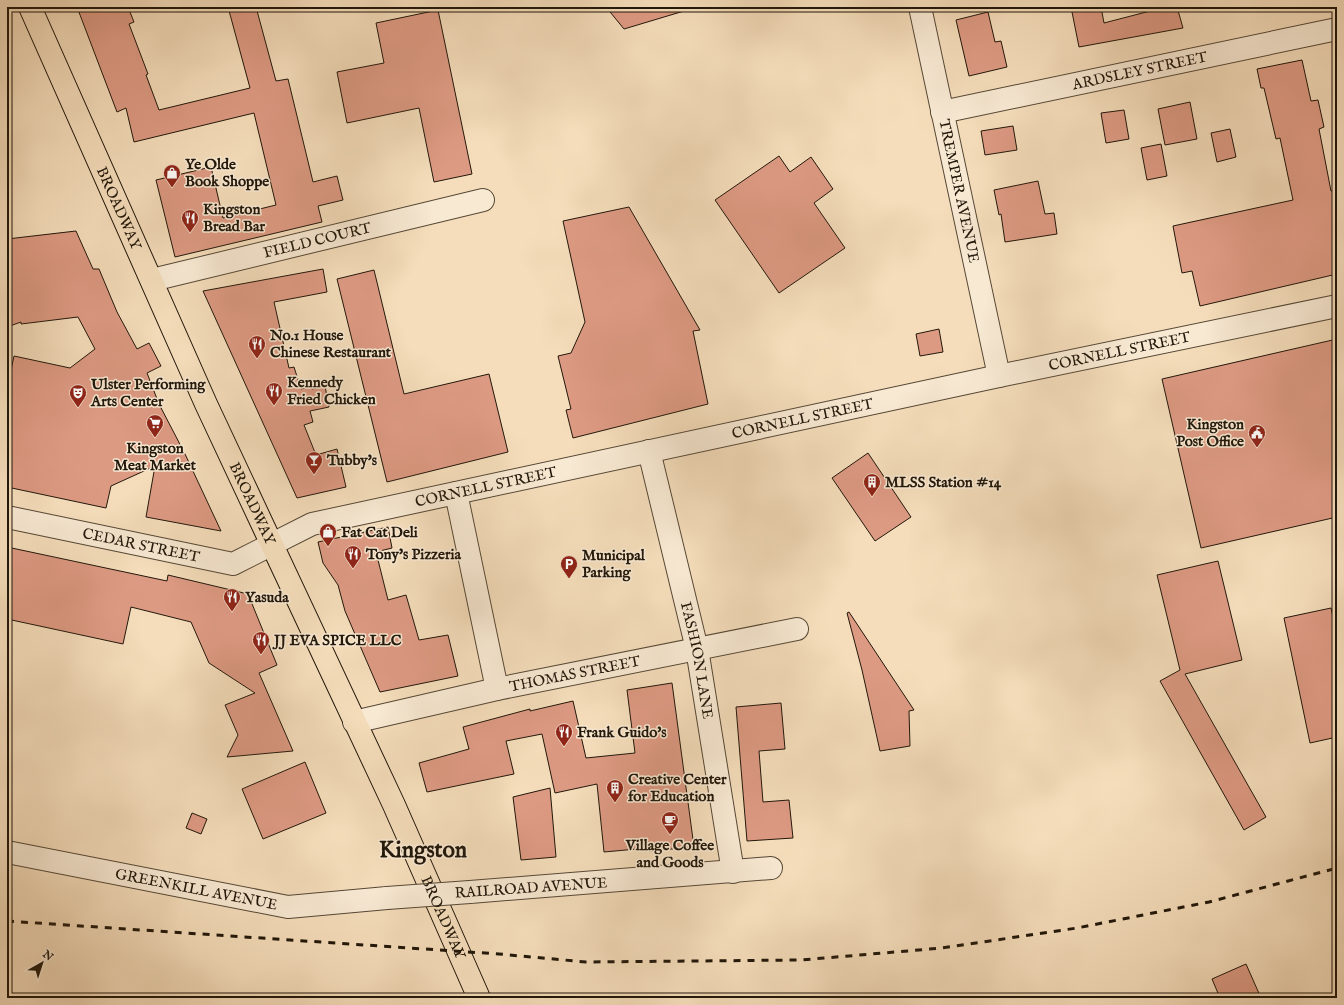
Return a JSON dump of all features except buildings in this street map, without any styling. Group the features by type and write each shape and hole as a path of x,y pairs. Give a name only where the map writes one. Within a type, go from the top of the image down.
{"highway":[{"name":"BROADWAY","path":"30,7 271,544 394,805 479,998"}],"street":[{"name":"TREMPER AVENUE","path":"920,7 999,376"},
{"name":"ARDSLEY STREET","path":"942,112 1337,29"},
{"name":"FIELD COURT","path":"152,280 483,200"},
{"name":"CORNELL STREET","path":"271,544 312,524 999,376 1337,306"},
{"name":"FASHION LANE","path":"649,451 697,649 733,872"},
{"path":"456,493 497,690"},
{"name":"CEDAR STREET","path":"7,517 233,564 271,544"},
{"name":"THOMAS STREET","path":"354,722 497,690 797,628"},
{"name":"GREENKILL AVENUE","path":"7,852 288,907 387,898"},
{"name":"RAILROAD AVENUE","path":"387,898 771,868"}],"railway":[{"path":"7,921 499,954 586,962 801,960 942,948 1077,928 1209,902 1337,868"}],"place":[{"name":"Ye Olde Book Shoppe","path":"172,188"},
{"name":"Kingston Bread Bar","path":"190,233"},
{"name":"No.1 House Chinese Restaurant","path":"257,359"},
{"name":"Kennedy Fried Chicken","path":"274,406"},
{"name":"Ulster Performing Arts Center","path":"78,408"},
{"name":"Kingston Meat Market","path":"155,438"},
{"name":"Kingston Post Office","path":"1257,448"},
{"name":"Tubby's","path":"314,475"},
{"name":"MLSS Station #14","path":"872,497"},
{"name":"Fat Cat Deli","path":"328,547"},
{"name":"Tony's Pizzeria","path":"353,569"},
{"name":"Municipal Parking","path":"569,579"},
{"name":"Yasuda","path":"232,612"},
{"name":"JJ EVA SPICE LLC","path":"261,655"},
{"name":"Frank Guido's","path":"564,747"},
{"name":"Creative Center for Education","path":"615,803"},
{"name":"Village Coffee and Goods","path":"670,835"}],"district":[{"name":"Kingston","path":"423,850"}]}
